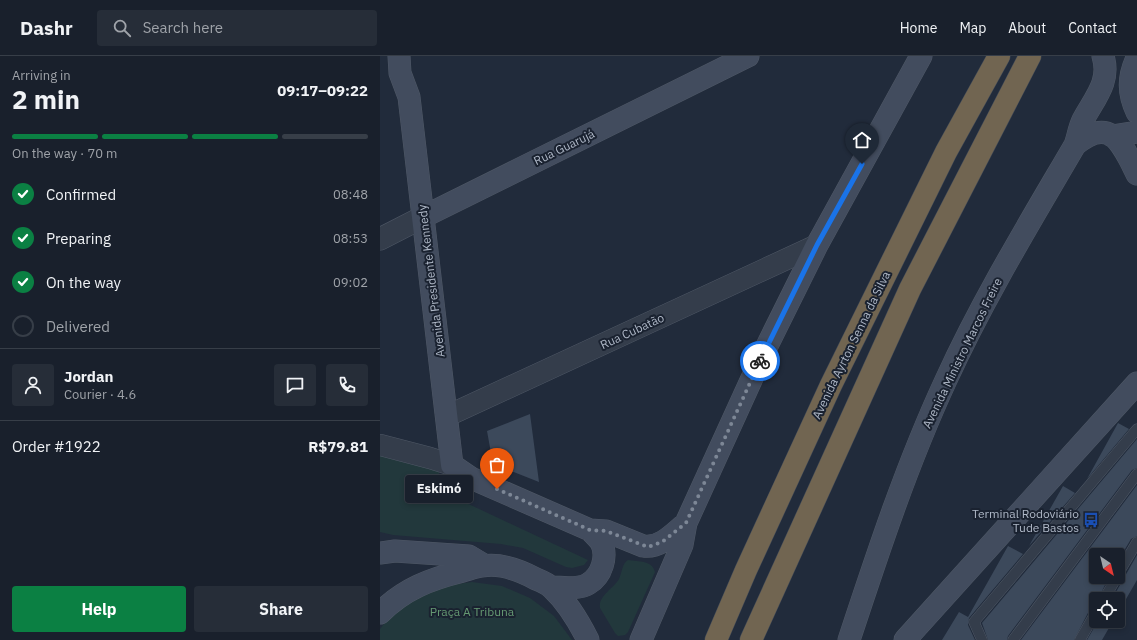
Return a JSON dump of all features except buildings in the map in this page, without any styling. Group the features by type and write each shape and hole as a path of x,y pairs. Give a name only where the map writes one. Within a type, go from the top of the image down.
{"highway":[{"name":"Avenida Ayrton Senna da Silva","path":"716,640 746,570 831,385 946,152 999,56"},
{"path":"751,640 910,290 1030,56"}],"main road":[{"name":"Avenida Presidente Kennedy","path":"398,56 400,73 409,98"},
{"name":"Avenida Presidente Kennedy","path":"411,56 409,98 452,465"},
{"name":"Rua Guarujá","path":"423,217 748,56"},
{"path":"641,640 682,545 686,523 763,354 817,245 920,56"},
{"name":"Avenida Ministro Marcos Freire","path":"849,640 893,507 946,378 992,289 1075,145 1082,122 1101,90 1105,80 1106,70 1103,56"},
{"path":"1136,107 1130,88 1130,78 1137,58"},
{"path":"1075,145 1082,139 1100,132 1107,132 1119,141 1137,174"},
{"path":"1112,136 1137,132"},
{"path":"905,640 1137,383"},
{"path":"452,465 471,478 590,530 606,531 648,547 662,542 686,523"},
{"path":"551,587 578,587 588,584 601,569 605,555 600,542 590,530"},
{"path":"385,550 469,556 484,565"},
{"path":"380,613 393,601 421,584 449,574 484,565 503,567 526,573 551,587 580,624 588,640"}],"street":[{"name":"Rua Guarujá","path":"380,239 423,217"},
{"name":"Rua Cubatão","path":"447,416 817,245"},
{"path":"380,445 452,465"}],"lane":[{"path":"982,640 974,622 1137,429"},
{"path":"1013,640 1137,474"},
{"path":"1125,562 1137,542"},
{"path":"1080,640 1089,624"}],"green space":[{"path":"380,455 439,470 439,483 445,493 588,560 584,565 572,568 566,567 523,548 501,544 393,535 380,532"},
{"path":"628,560 648,563 655,572 628,632 625,635 618,636 600,608 600,604 604,596 619,579 623,566"},
{"name":"Praça A Tribuna","path":"472,582 502,586 530,598 554,616 572,640 380,640 380,629 390,616 414,598 443,586"}],"way so far":[{"path":"497,489 590,530 606,531 648,547 662,542 669,538 686,523 760,361"}],"place":[{"name":"Eskimó","path":"497,489"},
{"name":"Terminal Rodoviário Tude Bastos","path":"1091,520"}],"route":[{"path":"760,361 817,245 862,164"}]}
